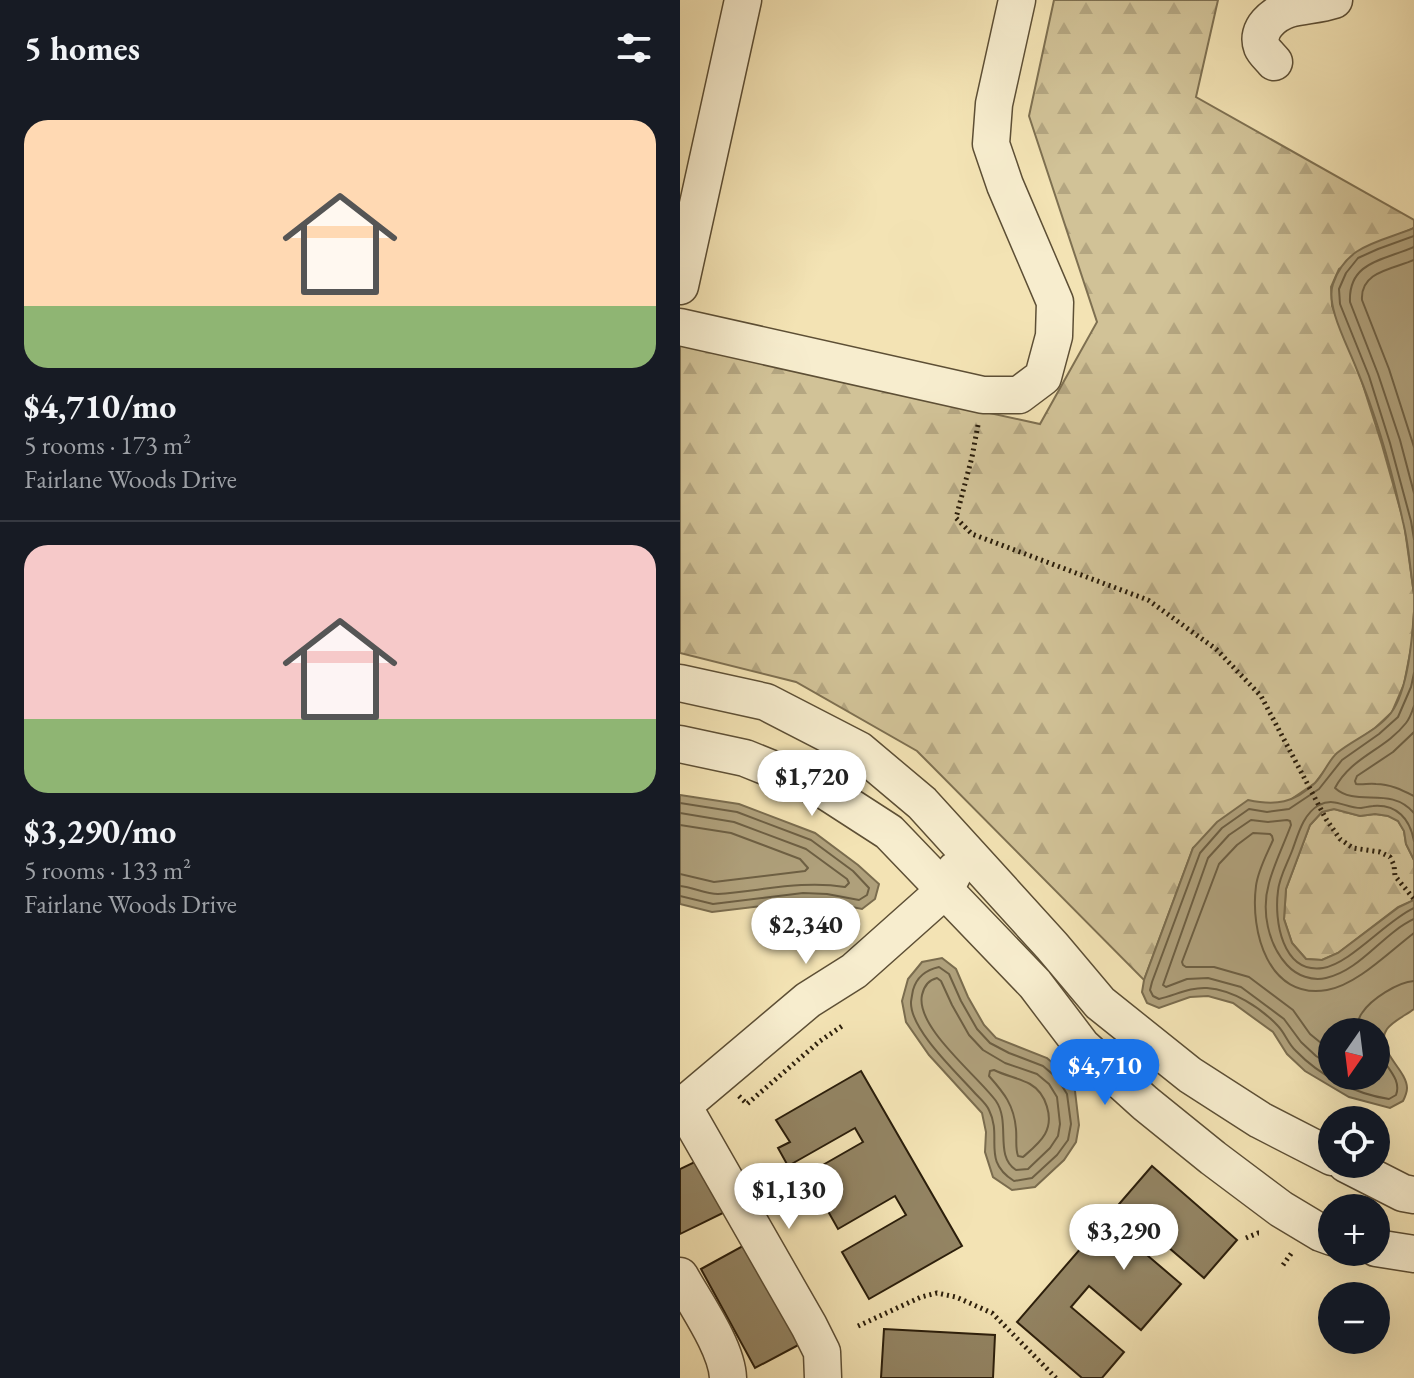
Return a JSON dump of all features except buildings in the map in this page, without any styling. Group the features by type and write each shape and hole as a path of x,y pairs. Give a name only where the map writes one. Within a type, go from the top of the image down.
{"street":[{"path":"680,286 743,0"},
{"path":"1274,62 1262,48 1260,37 1264,25 1288,9 1334,0"},
{"path":"680,327 983,395 1019,395 1043,377 1054,336 1055,302 1005,185 991,144 994,104 1012,1"},
{"path":"680,683 766,702 859,750 922,803 1100,1003 1190,1075 1260,1120 1318,1150"},
{"path":"680,744 745,758 824,790 889,832 1035,984 1082,1046 1213,1158 1281,1209 1318,1231"},
{"path":"823,1378 822,1352 809,1326 682,1107 808,1000 854,971 945,890 965,851"},
{"path":"1374,1178 1403,1193 1414,1195"},
{"path":"1390,1250 1414,1254"},
{"path":"680,1276 721,1350 728,1378"}],"path":[{"path":"983,395 972,457 956,518 972,534 1148,600 1216,649 1261,696 1326,819 1340,839 1353,848 1380,852 1390,857 1395,876 1414,899"},
{"path":"1283,1265 1294,1250"},
{"path":"858,1326 921,1297 937,1293 956,1297 992,1313 1056,1378"}],"green space":[{"path":"1054,0 1218,0 1196,97 1414,220 1414,228 1339,269 1331,287 1332,306 1361,379 1404,523 1414,612 1404,684 1392,712 1336,755 1315,783 1287,802 1267,804 1193,848 1144,980 917,751 796,682 680,653 680,345 1040,424 1097,322 1029,116"},
{"path":"1334,809 1360,816 1389,816 1398,821 1414,860 1414,900 1398,907 1338,953 1322,960 1306,959 1292,943 1284,919 1286,889 1310,825 1322,812"}],"water":[{"path":"1414,228 1414,594 1405,531 1389,464 1371,407 1339,327 1331,293 1339,271 1356,252"},
{"path":"1414,612 1414,860 1398,821 1388,816 1360,816 1334,809 1322,812 1310,825 1286,889 1284,919 1292,943 1306,959 1322,960 1338,953 1399,907 1414,900 1414,1009 1390,1026 1390,1018 1318,1018 1318,1079 1287,1054 1273,1032 1233,1003 1208,996 1190,997 1159,1008 1147,1003 1142,992 1144,980 1193,848 1217,822 1248,800 1276,803 1292,799 1315,783 1337,753 1391,713 1408,664"},
{"path":"680,795 739,804 815,833 879,884 875,899 862,909 804,901 712,912 680,904"},
{"path":"942,958 956,969 984,1025 996,1038 1047,1058 1063,1072 1075,1091 1079,1125 1076,1142 1064,1160 1035,1187 1012,1190 993,1177 985,1152 986,1132 982,1113 929,1055 906,1022 902,1001 908,979 922,962"},
{"path":"1390,1056 1406,1081 1403,1101 1390,1108 1349,1097 1337,1090 1390,1090"}]}
